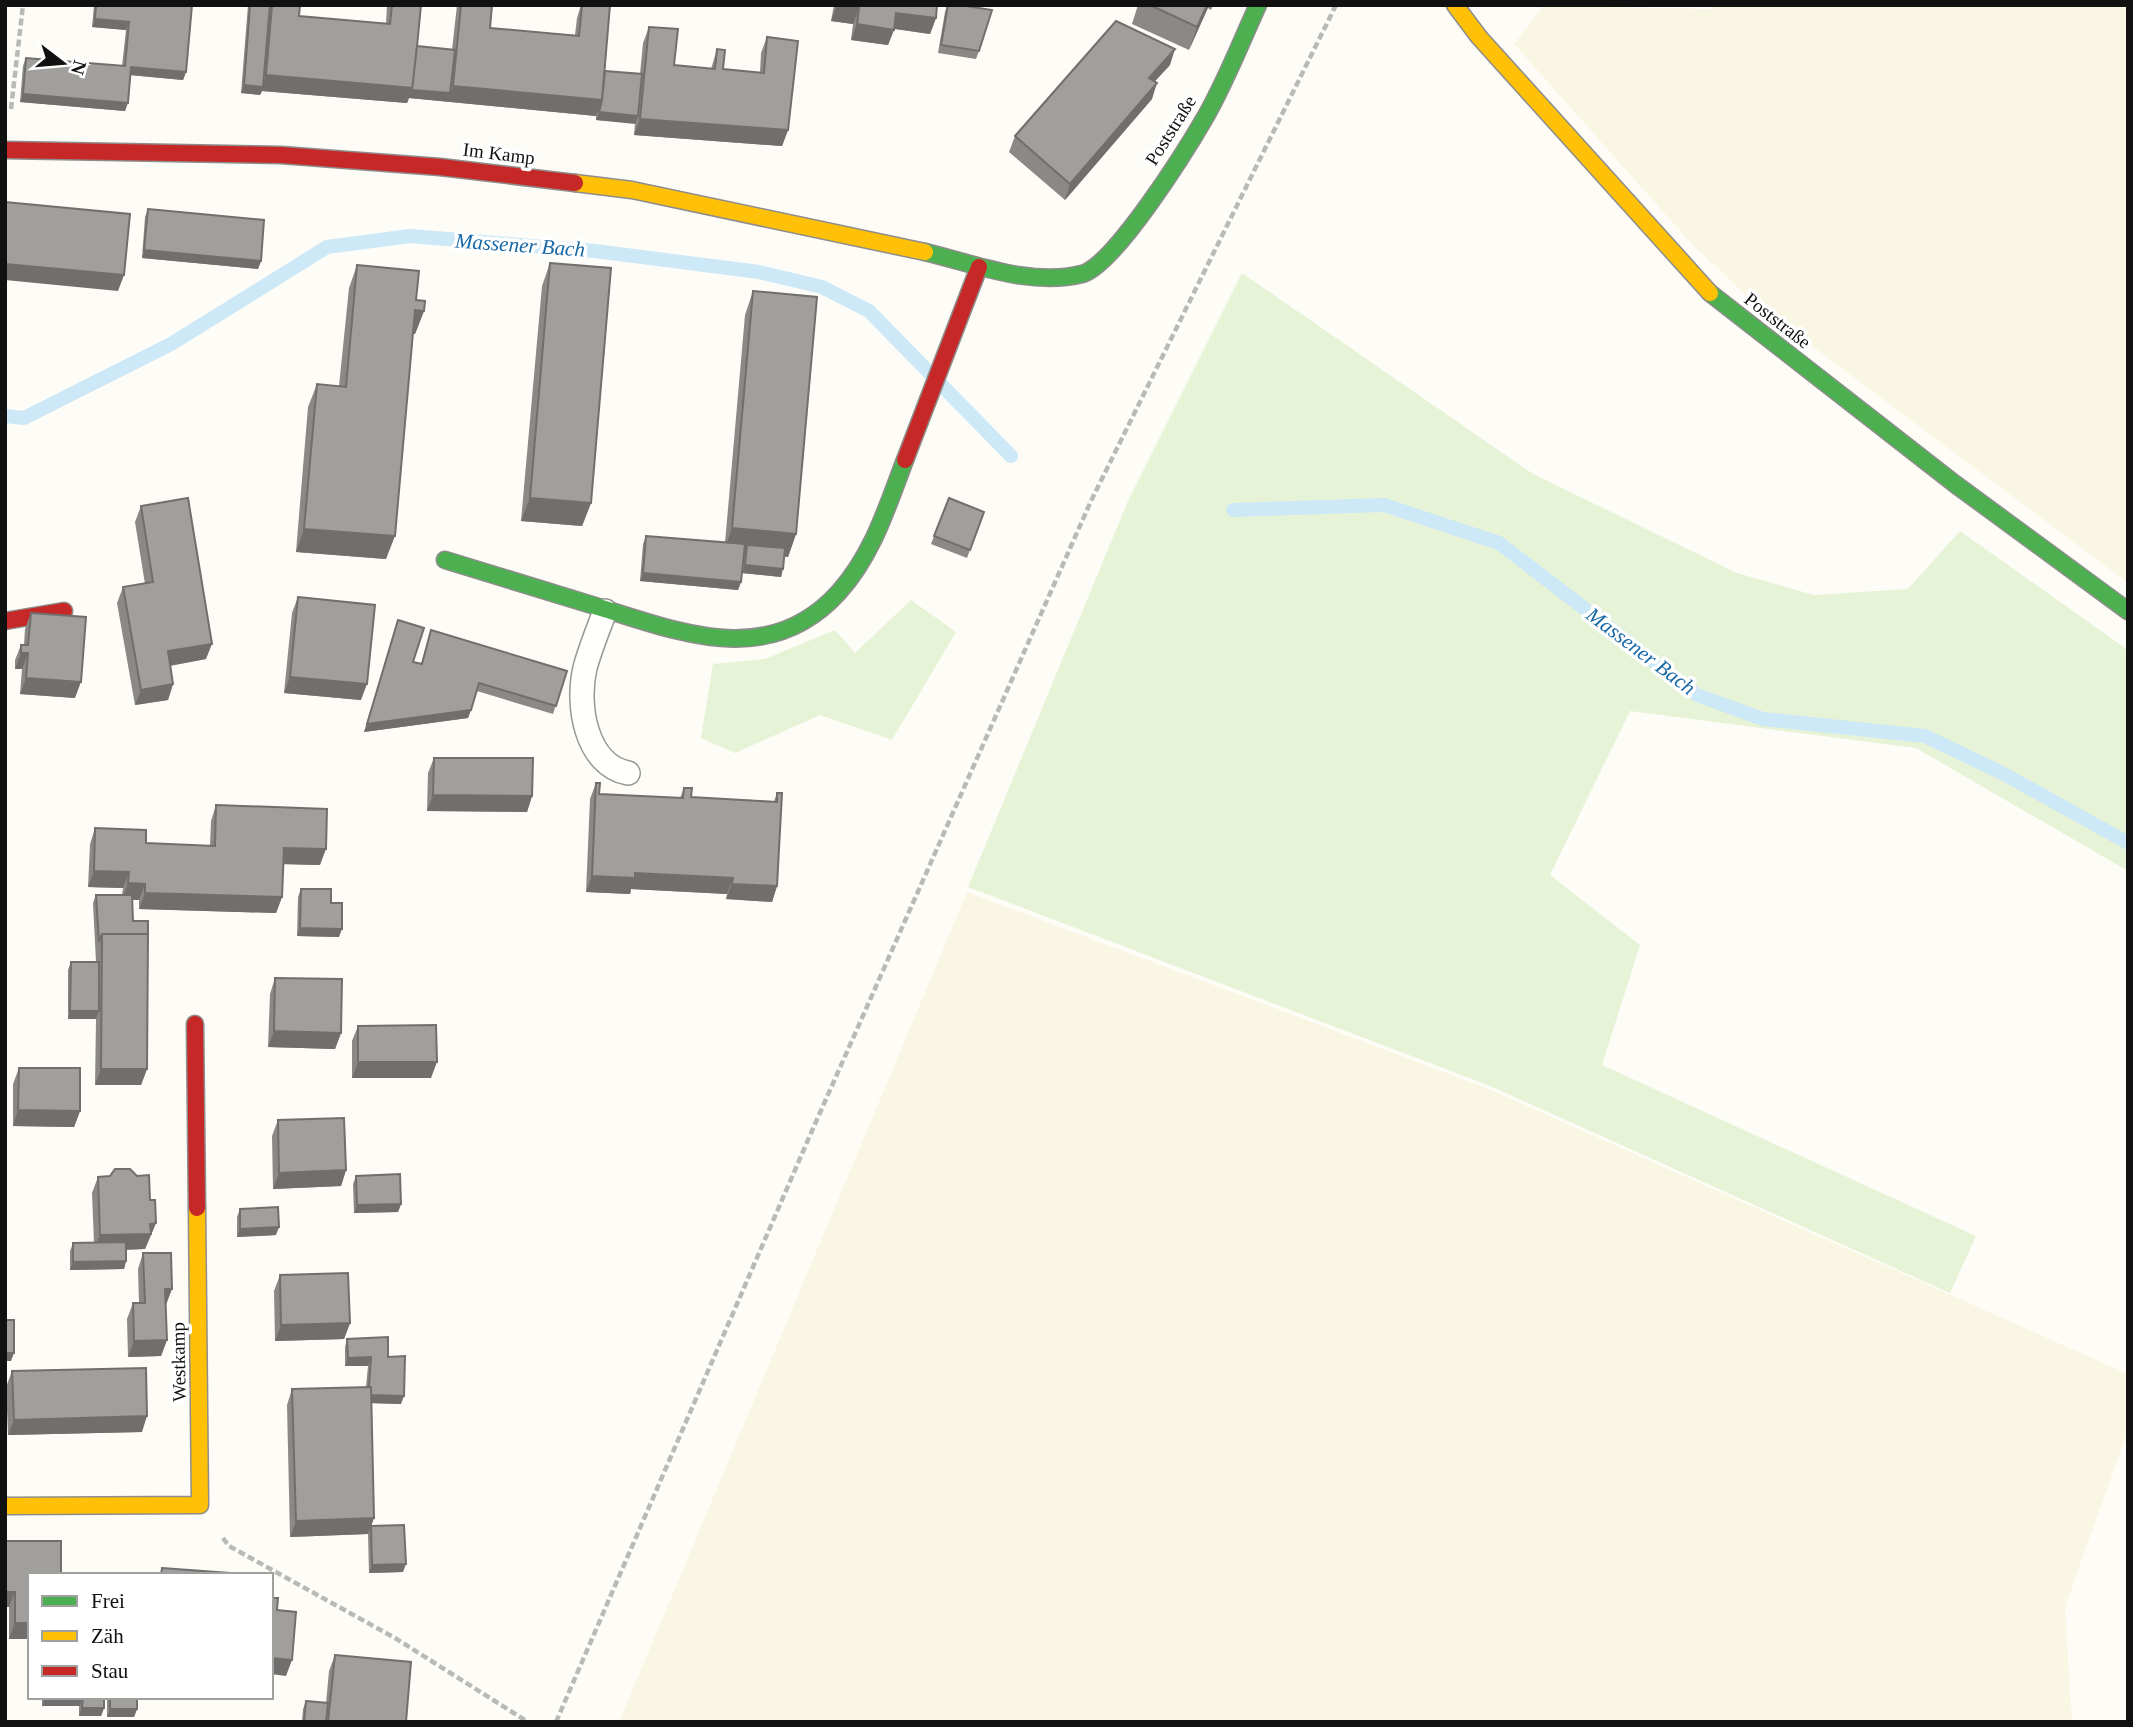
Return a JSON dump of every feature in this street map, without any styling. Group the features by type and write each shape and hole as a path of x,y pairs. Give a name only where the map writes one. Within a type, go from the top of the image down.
{"street":[{"name":"Poststraße","path":"1098,265 1124,239 1206,116 1258,5"},
{"name":"Poststraße","path":"1455,5 1479,37 1713,295 1955,484 2128,611"},
{"name":"Im Kamp","path":"6,150 281,155 440,167 632,190 901,246 979,267 1043,280 1067,279 1098,265"},
{"path":"445,560 605,611 698,637 727,641 779,633 809,619 835,600 853,578 872,546 928,407 979,267"},
{"path":"5,621 64,611"},
{"name":"Westkamp","path":"195,1024 200,1506"},
{"path":"5,1506 200,1506"}],"lane":[{"path":"605,611 585,669 583,708 591,740 600,757 616,771 628,773"}],"path":[{"path":"6,150 23,5"},
{"path":"556,1722 799,1158 1091,501 1224,239 1336,5"},
{"path":"200,1506 229,1546 395,1638 528,1722"}],"shaded area":[{"path":"1713,5 2128,5 2128,583 1753,302 1691,243 1514,44 1543,6 1712,9"},
{"path":"967,892 1489,1089 2128,1374 2128,1430 2065,1607 2072,1722 619,1722"}],"green space":[{"path":"1242,273 1533,474 1737,573 1814,595 1908,589 1960,531 2128,650 2128,871 1916,748 1630,711 1550,875 1640,945 1602,1065 1976,1236 1950,1293 1490,1086 968,887 1128,501"},
{"path":"911,600 956,632 892,740 820,715 735,753 701,738 713,664 765,659 835,630 855,653"}],"building":[{"path":"96,5 192,5 186,72 131,67 128,103 23,94 26,58 125,66 129,22 95,19"},
{"path":"250,5 270,5 263,87 244,85"},
{"path":"272,5 300,5 299,16 390,24 392,5 421,5 413,88 266,75"},
{"path":"461,5 492,5 490,28 579,36 582,5 610,5 602,100 453,86"},
{"path":"837,5 937,5 936,18 896,13 894,30 857,24 859,8"},
{"path":"948,5 992,10 979,51 941,45"},
{"path":"1150,5 1207,5 1197,27"},
{"path":"1116,21 1175,49 1149,78 1157,83 1070,184 1015,136"},
{"path":"649,27 678,29 674,65 715,69 717,49 725,50 723,69 764,73 767,37 798,41 788,130 640,119"},
{"path":"417,46 455,50 450,93 412,90"},
{"path":"605,71 642,74 638,116 599,112"},
{"path":"5,202 130,214 124,275 5,264"},
{"path":"148,209 264,220 261,261 144,250"},
{"path":"550,263 611,268 591,503 530,498"},
{"path":"357,265 419,271 416,300 425,301 424,311 415,310 395,536 304,529 317,384 346,387"},
{"path":"753,291 817,297 796,534 732,528"},
{"path":"188,498 212,644 168,651 173,684 141,690 123,587 153,582 141,506"},
{"path":"949,498 984,512 970,550 934,536"},
{"path":"646,536 745,544 741,582 643,573"},
{"path":"747,545 785,548 783,569 745,565"},
{"path":"298,597 375,605 367,684 290,677"},
{"path":"31,613 86,617 81,682 26,678 28,653 21,653 21,645 28,645"},
{"path":"398,620 424,628 413,662 422,664 431,630 567,671 556,706 479,683 471,710 367,724"},
{"path":"434,758 533,758 532,796 433,795"},
{"path":"596,783 600,783 599,794 683,798 684,788 692,788 691,797 777,802 777,793 782,793 777,886 732,884 733,878 635,873 635,878 592,876"},
{"path":"216,805 327,809 326,849 284,848 282,897 145,893 145,884 128,883 129,872 94,871 95,828 146,830 146,843 215,846"},
{"path":"301,889 331,889 331,903 342,903 342,929 300,928"},
{"path":"96,895 132,895 133,921 148,921 148,934 102,934 99,942"},
{"path":"102,934 148,934 147,1069 101,1069"},
{"path":"71,962 99,962 99,1011 70,1011"},
{"path":"275,978 342,979 341,1033 274,1031"},
{"path":"436,1025 437,1062 358,1062 358,1026"},
{"path":"19,1068 80,1068 80,1111 18,1110"},
{"path":"344,1118 346,1170 279,1173 278,1120"},
{"path":"115,1169 130,1169 137,1176 149,1175 150,1200 155,1200 156,1223 150,1224 151,1234 100,1235 98,1177 110,1176"},
{"path":"400,1174 401,1204 357,1205 356,1176"},
{"path":"278,1207 279,1227 240,1229 240,1209"},
{"path":"126,1242 126,1261 73,1262 73,1243"},
{"path":"143,1253 171,1253 172,1289 165,1289 167,1340 134,1341 133,1303 145,1303"},
{"path":"348,1273 350,1323 281,1325 280,1275"},
{"path":"5,1320 14,1320 14,1353 5,1353"},
{"path":"388,1337 388,1357 405,1356 404,1396 371,1395 371,1357 348,1358 347,1339"},
{"path":"146,1368 147,1416 14,1420 12,1371"},
{"path":"371,1387 374,1518 296,1521 292,1389"},
{"path":"404,1525 406,1564 372,1565 371,1526"},
{"path":"5,1541 61,1541 61,1573 28,1573 28,1623 15,1623 15,1592 5,1592"},
{"path":"162,1568 229,1573 161,1573"},
{"path":"273,1598 278,1598 277,1610 296,1612 292,1660 273,1658"},
{"path":"335,1655 411,1662 406,1722 328,1722"},
{"path":"83,1699 104,1699 104,1708 82,1708"},
{"path":"110,1699 137,1699 137,1709 110,1709"},
{"path":"306,1701 328,1703 326,1722 304,1722"}],"waterway":[{"name":"Massener Bach","path":"5,416 24,418 171,344 327,247 410,236 595,251 759,272 822,287 869,311 1011,456"},
{"name":"Massener Bach","path":"1233,510 1384,505 1499,543 1697,695 1763,719 1925,736 2004,774 2128,843"}],"traffic: fast":[{"path":"925,252 1003,272 1043,278 1082,274 1096,266 1112,251 1149,204 1197,132 1220,89 1258,5"},
{"path":"1710,293 1955,484 2128,611"},
{"path":"445,560 656,625 721,638 752,638 782,631 811,616 839,592 870,546 905,460"}],"traffic: slow":[{"path":"1455,5 1479,37 1710,293"},
{"path":"575,183 632,190 925,252"},
{"path":"5,1506 200,1505 197,1208"}],"traffic: jam":[{"path":"5,150 281,155 440,167 575,183"},
{"path":"905,460 979,267"},
{"path":"5,621 64,611"},
{"path":"195,1024 197,1208"}]}
